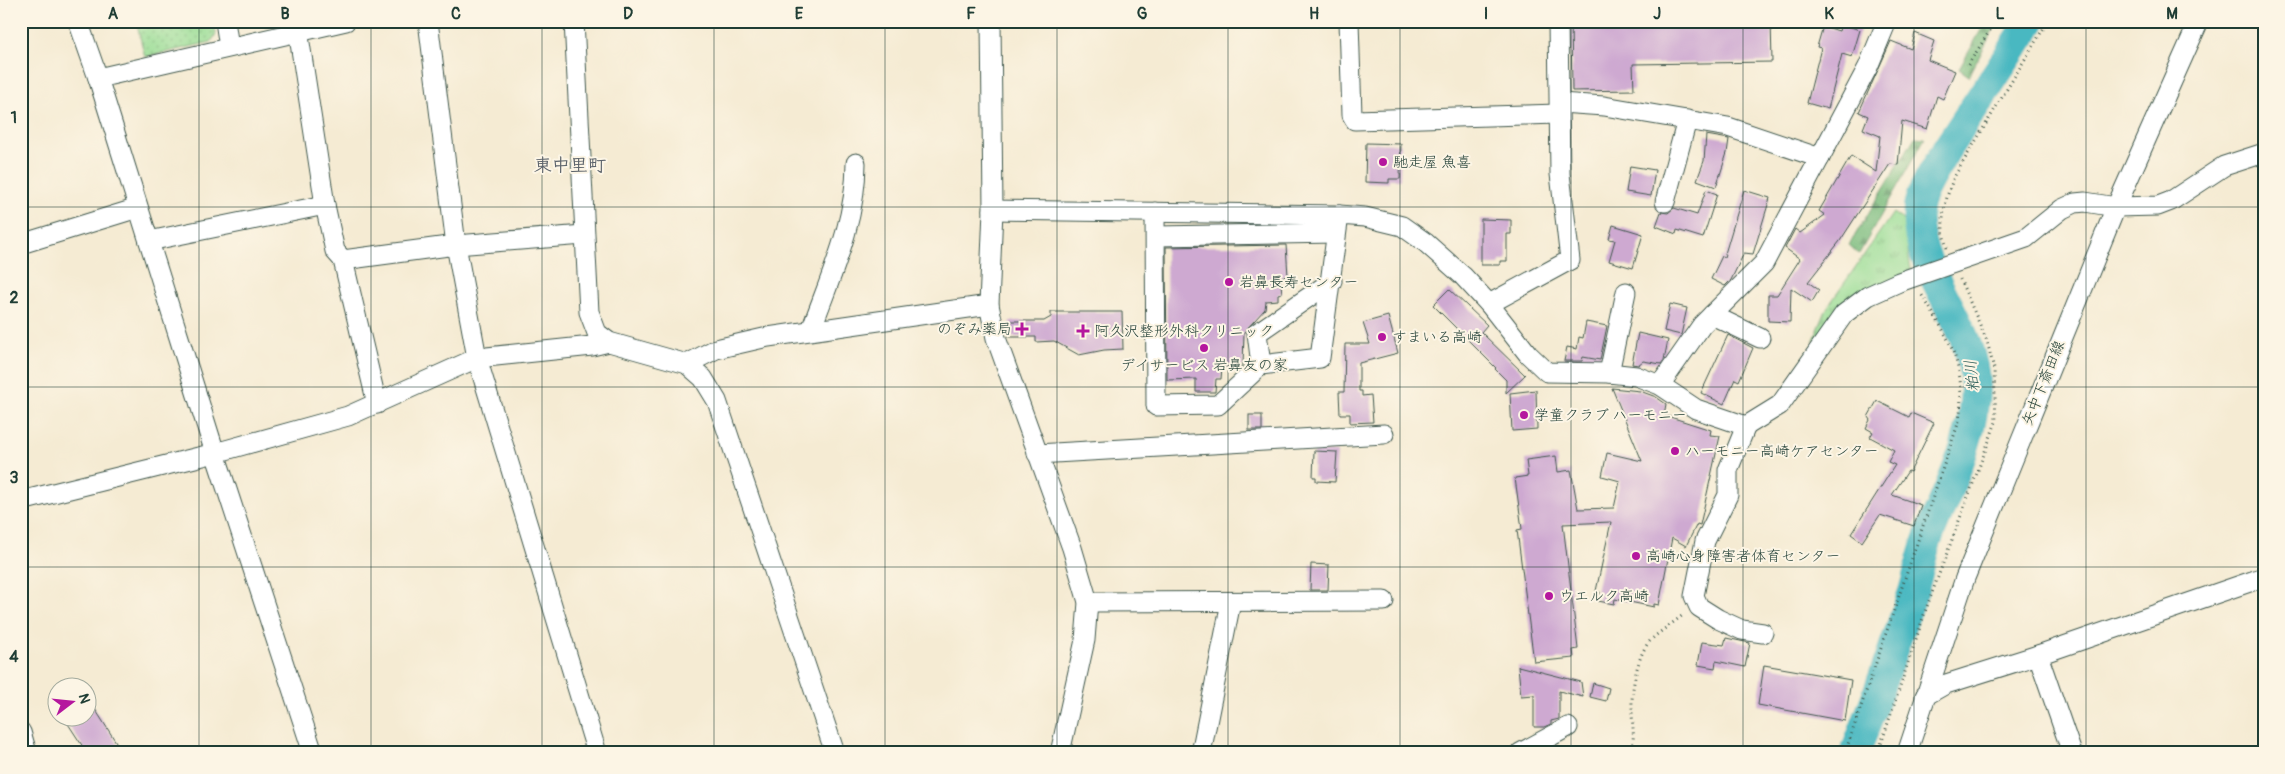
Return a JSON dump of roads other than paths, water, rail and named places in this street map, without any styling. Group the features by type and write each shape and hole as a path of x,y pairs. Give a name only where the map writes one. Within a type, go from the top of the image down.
{"street":[{"path":"78,21 98,78 215,453 312,753"},
{"path":"225,21 228,47"},
{"path":"98,78 298,30 346,21"},
{"path":"428,21 456,245 477,358 597,753"},
{"path":"574,21 589,312 596,333 609,342 687,364 703,378 717,401 835,753"},
{"path":"991,21 993,210 989,305 996,338 1072,548 1088,602 1085,640 1060,753"},
{"path":"1349,21 1352,115 1355,120 1604,106 1728,127 1820,158"},
{"path":"1490,304 1570,260 1560,174 1558,21"},
{"path":"1660,385 1702,325 1764,263 1868,67 1886,21"},
{"name":"矢中下斎田線","path":"1907,753 1965,578 2116,207 2199,21"},
{"path":"298,30 325,205 335,250 343,260 376,404"},
{"path":"1665,202 1687,120"},
{"path":"1763,633 1742,630 1718,619 1699,607 1694,596 1705,541 1728,495 1728,470 1746,426 1780,405 1844,314 1868,296 1899,282 1917,284 1951,265 2026,238 2062,209 2075,203 2085,202 2116,207 2158,206 2171,201 2224,166 2264,153"},
{"path":"811,330 846,232 856,190 856,163"},
{"path":"149,241 325,205"},
{"path":"21,244 138,208"},
{"path":"993,210 1156,212 1338,224"},
{"path":"1156,212 1156,406 1218,405 1261,365 1320,358 1332,281 1338,224"},
{"path":"1156,236 1338,224 1366,217 1402,226 1426,243 1456,269 1490,304 1528,354 1547,372 1609,373 1636,376 1660,385 1696,409 1746,426"},
{"path":"343,260 456,245 584,234"},
{"path":"1261,365 1257,333 1332,281"},
{"path":"1609,373 1626,292"},
{"path":"687,364 716,349 811,330 989,305"},
{"path":"1712,315 1760,338"},
{"path":"21,501 215,453 348,416 477,358 592,346 609,342"},
{"path":"1038,454 1384,434"},
{"path":"1926,696 1946,684 2038,655 2264,577"},
{"path":"1088,602 1384,601"},
{"path":"1201,753 1231,602"},
{"path":"2038,655 2072,753"},
{"path":"1520,753 1568,727"},
{"path":"21,732 27,753"}],"waterway":[{"name":"粕川","path":"1855,753 1913,592 1927,541 1965,446 1974,406 1975,386 1972,363 1965,341 1924,253 1919,231 1919,201 1946,150 2031,21"}],"place":[{"name":"馳走屋 魚喜","path":"1383,162"},
{"name":"岩鼻長寿センター","path":"1229,282"},
{"name":"のぞみ薬局","path":"1022,329"},
{"name":"阿久沢整形外科クリニック","path":"1083,331"},
{"name":"すまいる高崎","path":"1382,337"},
{"name":"デイサービス 岩鼻友の家","path":"1204,348"},
{"name":"学童クラブ ハーモニー","path":"1524,415"},
{"name":"ハーモニー高崎ケアセンター","path":"1675,451"},
{"name":"高崎心身障害者体育センター","path":"1636,556"},
{"name":"ウエルク高崎","path":"1549,596"}],"district":[{"name":"東中里町","path":"570,165"}]}
